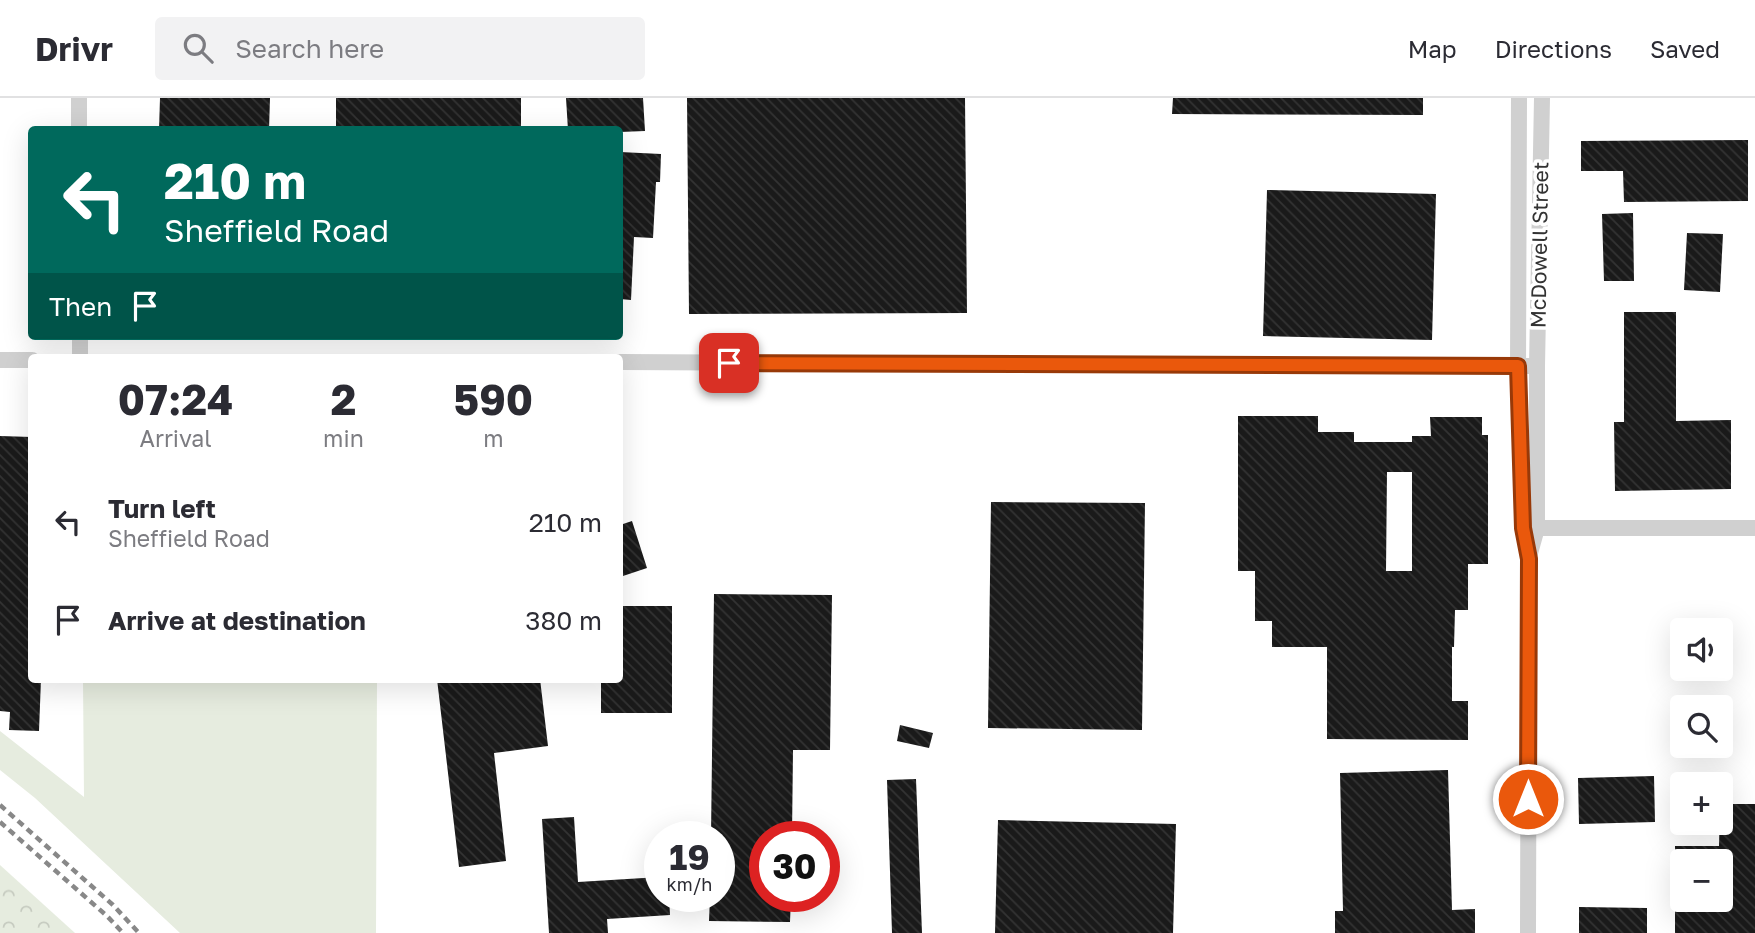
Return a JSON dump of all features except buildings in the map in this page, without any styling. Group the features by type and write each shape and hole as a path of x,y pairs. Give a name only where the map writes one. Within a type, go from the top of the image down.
{"street":[{"path":"79,98 79,126"},
{"name":"McDowell Street","path":"1519,98 1518,366 1530,528"},
{"name":"McDowell Street","path":"1528,933 1529,559 1537,366 1542,98"},
{"path":"0,360 28,360"},
{"path":"623,362 1537,366"},
{"path":"1530,528 1755,528"}],"green space":[{"path":"83,683 377,683 376,933 180,933 35,798 0,770 0,731 84,797"},
{"path":"0,865 75,933 0,933"}],"railway":[{"path":"0,805 113,905 139,933"},
{"path":"0,822 123,933"}],"route":[{"path":"729,363 1518,366 1523,528 1529,559 1528,799"}]}
